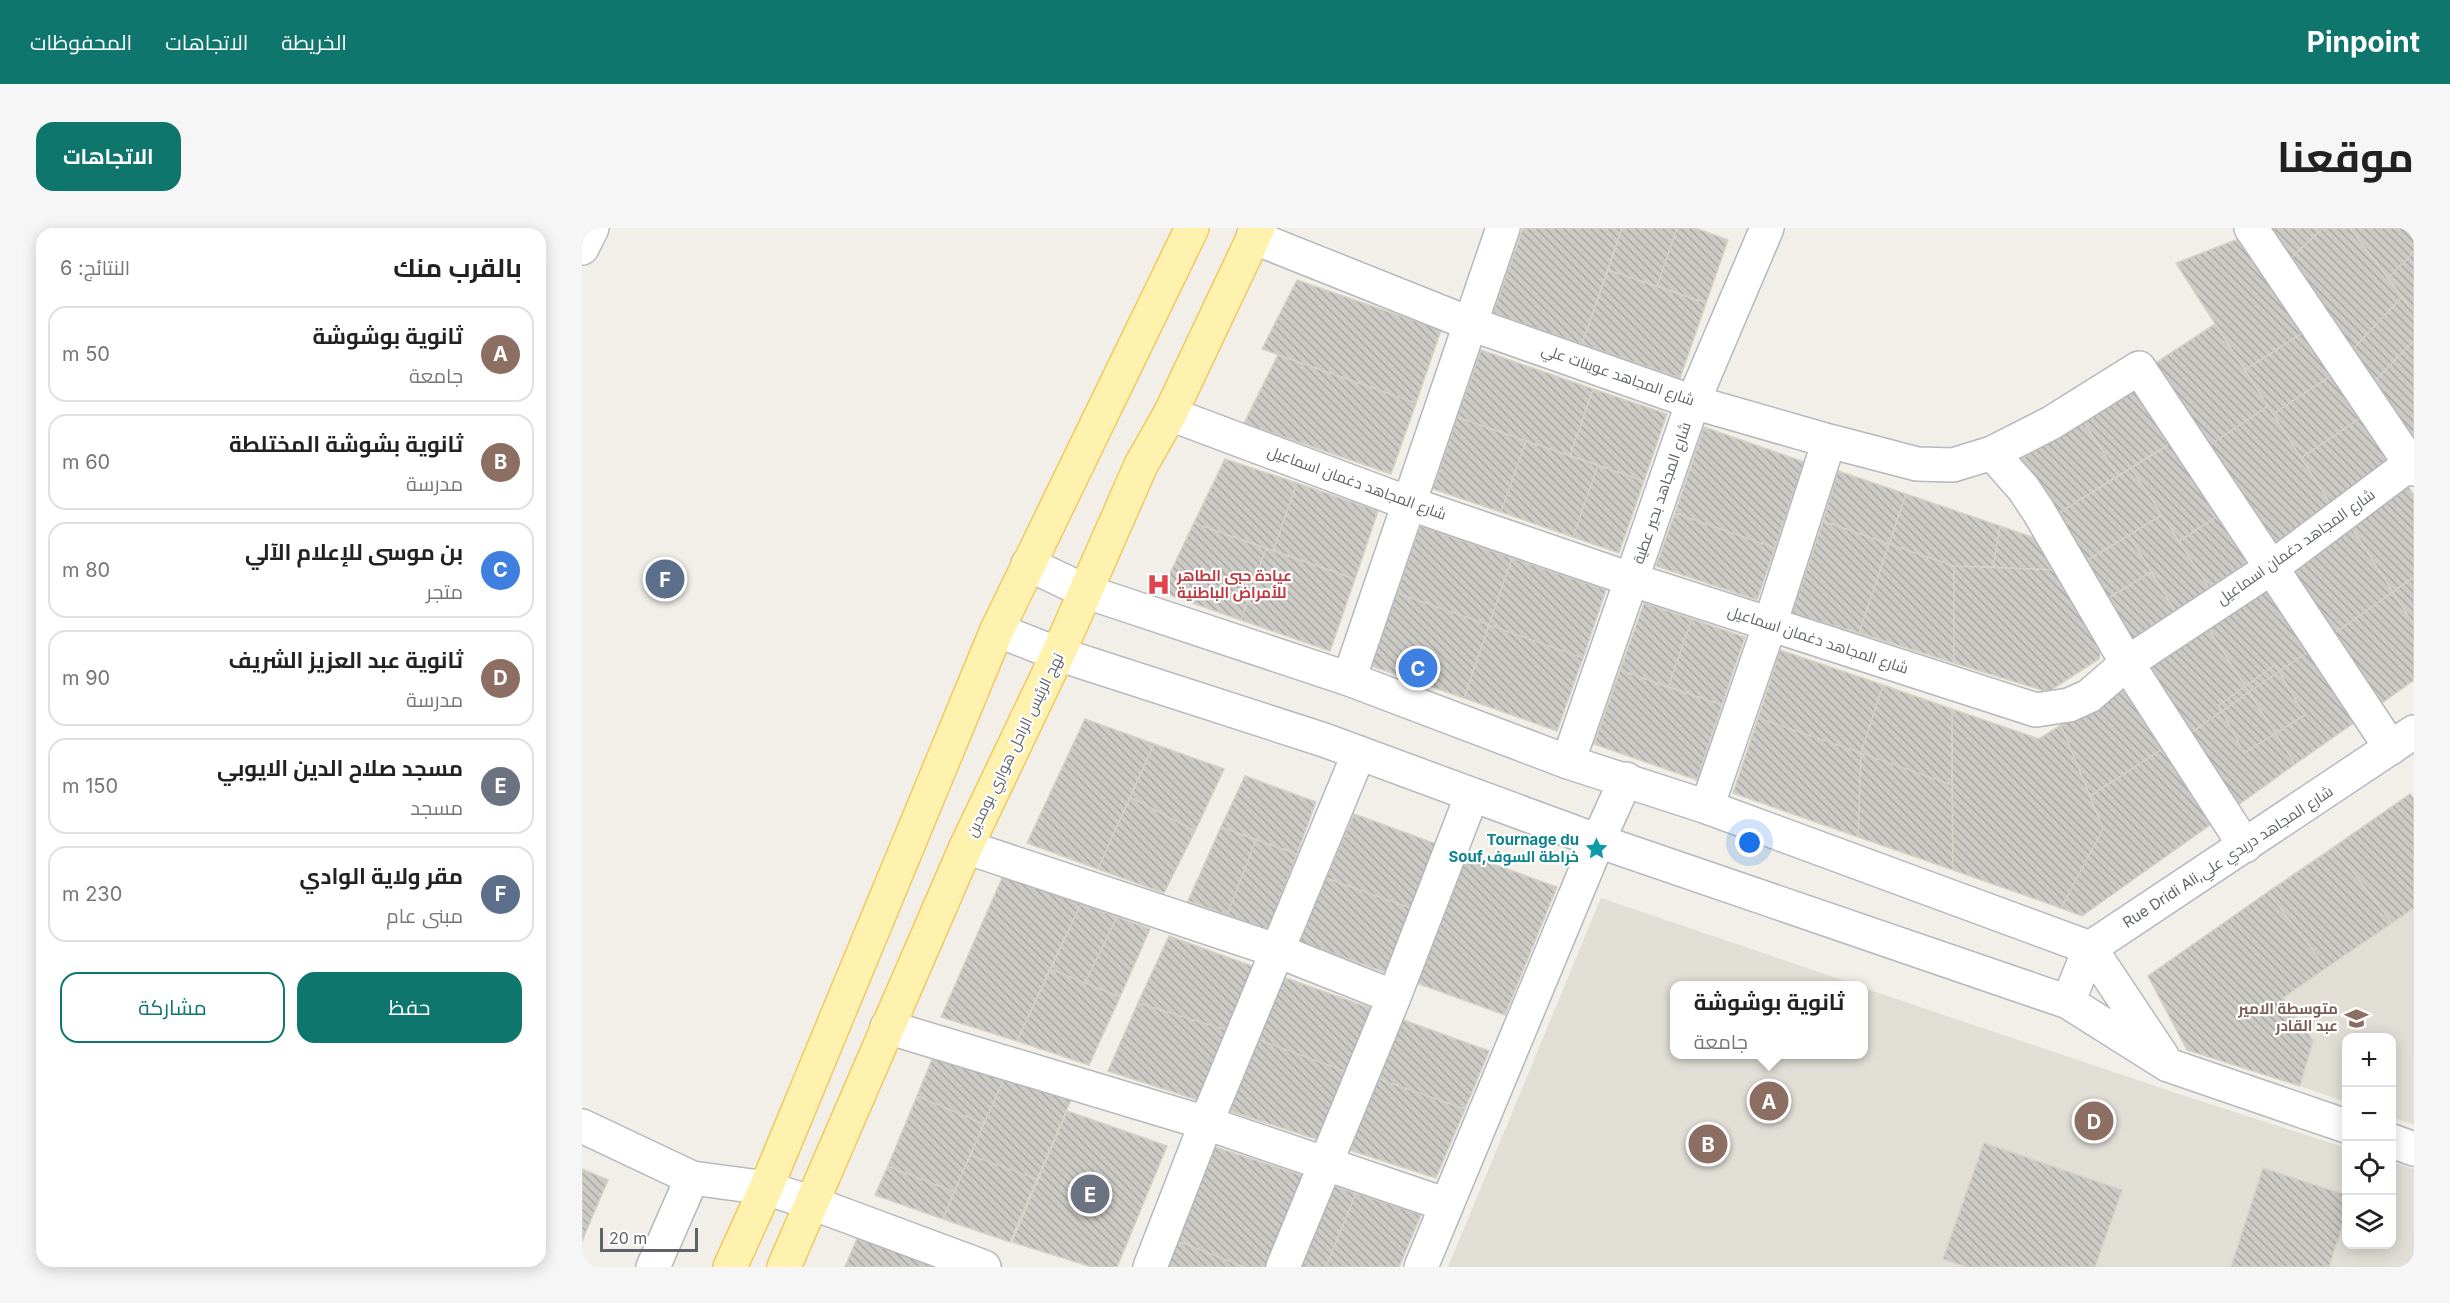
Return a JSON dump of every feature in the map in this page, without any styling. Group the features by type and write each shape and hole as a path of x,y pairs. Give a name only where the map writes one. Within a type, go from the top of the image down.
{"main road":[{"path":"730,1267 766,1188 997,630 1192,228"},
{"name":"نهج الرئيس الراحل هواري بومدين","path":"784,1267 966,847 1087,592 1141,465 1170,414 1256,233"}],"street":[{"path":"1349,679 1503,228"},
{"path":"2251,228 2413,465"},
{"name":"شارع المجاهد بحير عطية","path":"1568,762 1693,402 1761,230"},
{"name":"شارع المجاهد عوينات علي","path":"1256,233 1471,324 1693,402 1917,464 1953,465 1992,453 2051,423 2139,368 2271,568"},
{"name":"شارع المجاهد دغمان اسماعيل","path":"1170,414 1408,503 1633,580 2036,710 2079,701 2127,663 2271,568 2413,465"},
{"path":"1707,807 1770,624 1829,441"},
{"path":"1992,453 2023,488 2039,512 2127,663 2245,846"},
{"path":"1028,564 1087,592 1349,679 1568,762 1707,807 2090,948 2168,1065"},
{"path":"2271,568 2402,740"},
{"path":"997,630 1058,654 1359,753 1598,841 2068,1002 2168,1065 2342,1125"},
{"name":"Rue Dridi Ali,شارع المجاهد دريدي علي","path":"2090,948 2402,740"},
{"path":"1150,1267 1206,1123 1359,753"},
{"path":"1421,1267 1598,841 1626,779"},
{"path":"1283,1267 1394,997 1472,795"},
{"path":"966,847 1278,951 1394,997"},
{"path":"2068,1002 2090,948"},
{"path":"887,1027 1206,1123 1447,1205"},
{"path":"582,1126 692,1178 766,1188 984,1267"},
{"path":"2396,1143 2414,1149"},
{"path":"653,1267 692,1178"}],"shaded area":[{"path":"1601,898 1845,981 1670,981 1670,1059 1868,1059 1868,989 2342,1147 2342,1249 2396,1249 2396,1163 2414,1169 2414,1267 1448,1267"},
{"name":"متوسطة الامير عبد القادر","path":"2414,908 2414,1125 2396,1118 2396,1033 2342,1033 2342,1101 2300,1086 2313,1041 2283,998"}],"building":[{"path":"1523,228 1622,228 1582,344 1493,313"},
{"path":"1622,228 1677,228 1657,286 1608,270"},
{"path":"1677,228 1695,228 1728,240 1706,303 1657,286"},
{"path":"2266,228 2323,228 2289,260"},
{"path":"2323,228 2350,228 2402,297 2352,350 2289,260"},
{"path":"2350,228 2414,228 2414,252 2388,278"},
{"path":"2246,236 2307,330 2245,370 2176,263"},
{"path":"2414,252 2414,312 2388,278"},
{"path":"1608,270 1706,303 1680,378 1582,344"},
{"path":"1297,280 1441,330 1416,403 1262,349"},
{"path":"2402,297 2414,312 2414,340 2373,383 2352,350"},
{"path":"2215,324 2268,406 2207,447 2154,364"},
{"path":"2307,330 2335,373 2273,414 2245,370"},
{"path":"2414,340 2414,441 2373,383"},
{"path":"1481,350 1593,389 1570,456 1457,417"},
{"path":"1278,355 1416,403 1391,474 1244,423"},
{"path":"2335,373 2363,416 2301,458 2273,414"},
{"path":"2138,386 2174,441 2118,476 2083,421"},
{"path":"1593,389 1667,414 1644,481 1570,456"},
{"path":"2268,406 2330,503 2271,546 2207,447"},
{"path":"2363,416 2391,460 2330,503 2301,458"},
{"path":"1457,417 1526,441 1501,512 1433,489"},
{"path":"2083,421 2118,476 2054,516 2019,460"},
{"path":"1704,427 1804,462 1775,548 1675,513"},
{"path":"1526,441 1598,465 1573,537 1501,512"},
{"path":"2174,441 2221,514 2179,541 2131,468"},
{"path":"1225,459 1297,483 1273,551 1194,523"},
{"path":"1598,465 1644,481 1619,553 1573,537"},
{"path":"2131,468 2162,515 2083,563 2054,516"},
{"path":"1838,471 1906,494 1889,544 1823,521"},
{"path":"1297,483 1378,511 1355,579 1273,551"},
{"path":"2407,485 2414,495 2414,577 2393,592 2350,525"},
{"path":"1906,494 2000,526 1993,567 1954,566 1889,544"},
{"path":"1675,513 1775,548 1757,600 1656,566"},
{"path":"2221,514 2251,560 2209,588 2179,541"},
{"path":"2162,515 2209,588 2175,611 2129,535"},
{"path":"1823,521 1889,544 1859,633 1792,613"},
{"path":"1194,523 1266,548 1241,620 1161,592"},
{"path":"2350,525 2393,592 2329,637 2287,570"},
{"path":"1420,526 1512,558 1489,625 1397,593"},
{"path":"2000,526 2040,540 2058,570 1993,567"},
{"path":"2129,535 2151,572 2105,600 2083,563"},
{"path":"1889,544 1954,566 1954,663 1859,633"},
{"path":"1266,548 1355,579 1330,651 1241,620"},
{"path":"1512,558 1606,590 1583,658 1489,625"},
{"path":"1954,566 2058,570 2102,641 2099,659 2048,692 1954,663"},
{"path":"2151,572 2175,611 2131,641 2105,600"},
{"path":"2414,577 2414,625 2393,592"},
{"path":"2266,585 2309,651 2249,692 2206,625"},
{"path":"2393,592 2414,625 2414,680 2375,708 2329,637"},
{"path":"1397,593 1489,625 1464,698 1371,666"},
{"path":"1644,603 1692,619 1668,687 1620,670"},
{"path":"1692,619 1745,637 1722,705 1668,687"},
{"path":"1489,625 1583,658 1557,731 1464,698"},
{"path":"2206,625 2249,692 2188,735 2146,666"},
{"path":"1780,650 1883,685 1861,753 1758,718"},
{"path":"2309,651 2355,722 2295,764 2249,692"},
{"path":"2275,665 2305,715 2244,753 2219,705"},
{"path":"1620,670 1722,705 1697,780 1594,744"},
{"path":"2127,682 2167,746 2090,796 2061,725"},
{"path":"1883,685 1952,709 1952,785 1861,753"},
{"path":"2249,692 2295,764 2234,808 2188,735"},
{"path":"1952,709 2039,739 2061,725 2103,829 2061,908 1953,870"},
{"path":"1758,718 1861,753 1858,837 1733,793"},
{"path":"1085,719 1154,744 1098,869 1027,843"},
{"path":"1154,744 1224,769 1195,831 1130,797"},
{"path":"2167,746 2214,822 2082,916 2061,908 2103,829 2090,796"},
{"path":"1861,753 1952,785 1953,870 1858,837"},
{"path":"1245,776 1316,802 1297,854 1221,827"},
{"path":"2410,794 2414,799 2414,908 2392,923 2334,847"},
{"path":"1130,797 1195,831 1164,893 1098,869"},
{"path":"1354,814 1439,845 1413,909 1326,878"},
{"path":"1221,827 1256,840 1227,915 1188,901"},
{"path":"1256,840 1297,854 1268,930 1227,915"},
{"path":"2334,847 2392,923 2326,968 2268,892"},
{"path":"1462,853 1557,887 1505,1015 1411,981"},
{"path":"1003,876 1081,904 1017,1041 941,1017"},
{"path":"1326,878 1413,909 1387,973 1299,941"},
{"path":"2268,892 2326,968 2283,998 2313,1041 2300,1086 2187,1050 2148,976"},
{"path":"1081,904 1117,917 1085,983 1050,969"},
{"path":"1117,917 1150,929 1120,997 1085,983"},
{"path":"1169,936 1260,969 1233,1032 1138,1003"},
{"path":"1050,969 1120,997 1089,1065 1017,1041"},
{"path":"1283,977 1373,1009 1347,1072 1257,1039"},
{"path":"1138,1003 1233,1032 1204,1102 1108,1071"},
{"path":"1401,1019 1489,1051 1465,1109 1376,1078"},
{"path":"1257,1039 1347,1072 1319,1140 1227,1110"},
{"path":"935,1052 1005,1077 984,1124 917,1096"},
{"path":"1005,1077 1071,1100 1037,1179 970,1155"},
{"path":"1376,1078 1465,1109 1436,1178 1346,1149"},
{"path":"917,1096 984,1124 954,1192 888,1166"},
{"path":"1067,1111 1167,1146 1117,1267 1092,1267 1012,1242"},
{"path":"1984,1143 2122,1190 2095,1267 1967,1267 1943,1259"},
{"path":"1212,1146 1304,1176 1266,1267 1245,1267 1172,1239"},
{"path":"970,1155 1037,1179 1010,1242 943,1219"},
{"path":"888,1166 954,1192 943,1219 875,1195"},
{"path":"2263,1168 2342,1194 2342,1226 2329,1267 2231,1267"},
{"path":"582,1169 608,1180 582,1241"},
{"path":"1330,1185 1356,1193 1326,1267 1296,1267"},
{"path":"1356,1193 1421,1215 1399,1267 1326,1267"},
{"path":"859,1234 946,1267 845,1267"},
{"path":"1172,1239 1245,1267 1161,1267"}],"place":[{"name":"مقر ولاية الوادي","path":"665,579"},
{"name":"عيادة حبى الطاهر للأمراض الباطنية","path":"1159,585"},
{"name":"بن موسى للإعلام الآلي","path":"1418,668"},
{"name":"Tournage du Souf,خراطة السوف","path":"1597,849"},
{"name":"متوسطة الامير عبد القادر","path":"2356,1018"},
{"name":"ثانوية بوشوشة","path":"1769,1101"},
{"name":"ثانوية عبد العزيز الشريف","path":"2094,1121"},
{"name":"ثانوية بشوشة المختلطة","path":"1708,1144"},
{"name":"مسجد صلاح الدين الايوبي","path":"1090,1194"}]}
